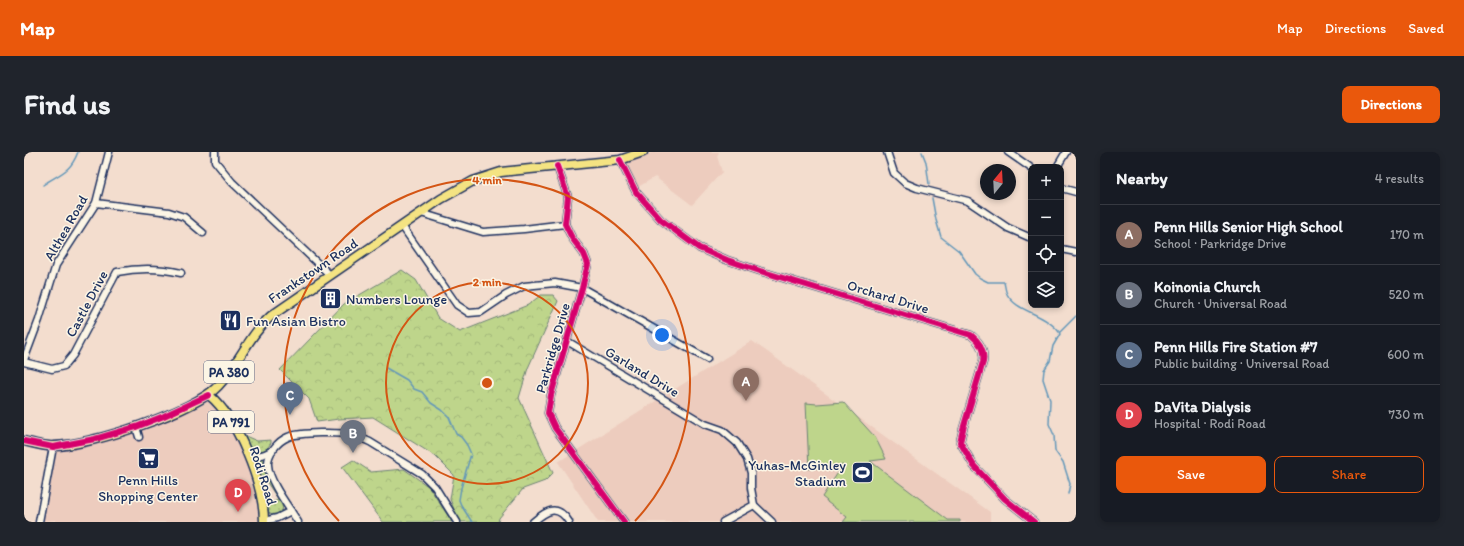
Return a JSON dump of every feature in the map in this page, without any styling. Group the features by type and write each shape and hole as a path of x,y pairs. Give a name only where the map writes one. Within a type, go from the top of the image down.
{"main road":[{"name":"Frankstown Road","path":"24,441 53,446 95,439 136,427 175,412 209,395 219,386 235,364 251,337 263,323 275,313 453,191 482,178 513,170 620,160 643,152"},
{"name":"Rodi Road","path":"209,395 217,402 248,452 261,493 264,521"},
{"name":"Rodi Road","path":"209,395 213,405 234,436 248,464 264,521"}],"street":[{"name":"Althea Road","path":"24,361 56,265 96,203 109,152"},
{"path":"215,152 215,161 232,182 330,275"},
{"path":"887,152 894,173 905,183 917,188 968,201 1008,228 1028,237"},
{"path":"1008,152 1028,166"},
{"path":"1059,164 1066,152"},
{"name":"Orchard Drive","path":"620,160 636,192 661,220 699,248 727,260 765,273 971,335 978,340 984,355 983,362 960,442 974,466 1026,520 1034,522"},
{"path":"421,213 483,232 524,230 565,224 568,197 557,166"},
{"path":"1064,189 1076,192"},
{"path":"96,203 169,212 184,217 203,233"},
{"name":"Parkridge Drive","path":"565,224 572,238 584,254 588,264 567,341 550,395 548,413 556,428 624,522"},
{"path":"402,226 457,305 469,313 481,312 506,295 524,286 555,283 582,288 707,359"},
{"path":"1064,250 1076,252"},
{"name":"Castle Drive","path":"24,361 52,369 64,366 73,355 117,272 133,269 152,269 169,270 181,273"},
{"name":"Garland Drive","path":"567,341 705,424 722,430 737,442 747,459 751,473 751,488 754,505"},
{"path":"136,427 139,437"},
{"path":"248,452 256,456 260,456 271,451 277,444 287,437 299,434 344,434 361,438 422,474 435,487 457,522"},
{"path":"39,522 53,446"},
{"path":"271,451 268,464 269,475 298,522"},
{"path":"723,522 754,505 772,522"},
{"path":"533,522 546,511 556,510 565,515 569,522"},
{"path":"264,521 292,512"},
{"path":"279,522 292,512"}],"shaded area":[{"path":"653,152 719,152 717,156 722,172 692,205 655,177 638,187 624,163"},
{"path":"752,341 990,512 990,522 598,522 558,462"},
{"name":"Penn Hills Shopping Center","path":"209,395 213,405 234,436 248,464 264,522 55,522 55,520 44,522 39,519 53,447 95,439"}],"green space":[{"path":"402,270 416,280 438,318 460,332 528,305 541,295 553,295 558,301 528,368 519,398 553,473 545,481 523,489 499,518 498,522 459,522 450,499 454,475 435,456 373,417 317,422 309,399 280,370 344,304"},
{"path":"843,402 875,437 886,459 870,461 948,520 960,520 960,522 843,522 847,517 822,497 843,465 809,469 806,403 817,404"},
{"path":"228,407 243,435 257,441 271,440 271,443 266,449 257,453 249,448 225,408"},
{"path":"265,457 265,473 282,505 282,511 275,516 268,513 266,507 278,499 258,469 256,469 252,458"},
{"path":"353,460 371,472 404,469 429,487 452,522 383,522 342,467"}],"waterway":[{"path":"43,185 68,169 78,152"},
{"path":"922,152 926,162 929,184"},
{"path":"932,198 941,237 959,251 975,274 988,282 1004,282 1006,292 1011,300 1017,305 1039,316 1053,326 1060,334 1053,346 1050,361 1044,370 1043,379 1050,400 1049,424 1054,435 1055,451 1063,462 1070,484 1068,494"},
{"path":"1060,332 1076,316"},
{"path":"386,368 407,380 414,389 422,392 431,403 442,410 449,417 456,434 461,437 467,445 471,454 459,500 472,522"}],"cycle path":[{"path":"620,160 636,192 661,220 699,248 727,260 760,271 971,335 979,343 983,354 983,362 960,442 974,466 1005,499 1034,522"},
{"path":"557,166 568,197 565,224 572,238 584,254 588,264 551,395 548,413 555,428 624,522"},
{"path":"24,441 53,447 95,439 136,427 209,395"}],"place":[{"name":"Numbers Lounge","path":"330,299"},
{"name":"Fun Asian Bistro","path":"230,321"},
{"name":"Penn Hills Senior High School","path":"746,401"},
{"name":"Penn Hills Fire Station #7","path":"290,415"},
{"name":"Koinonia Church","path":"353,453"},
{"name":"Penn Hills Shopping Center","path":"148,458"},
{"name":"Yuhas-McGinley Stadium","path":"862,473"},
{"name":"DaVita Dialysis","path":"238,512"}]}
